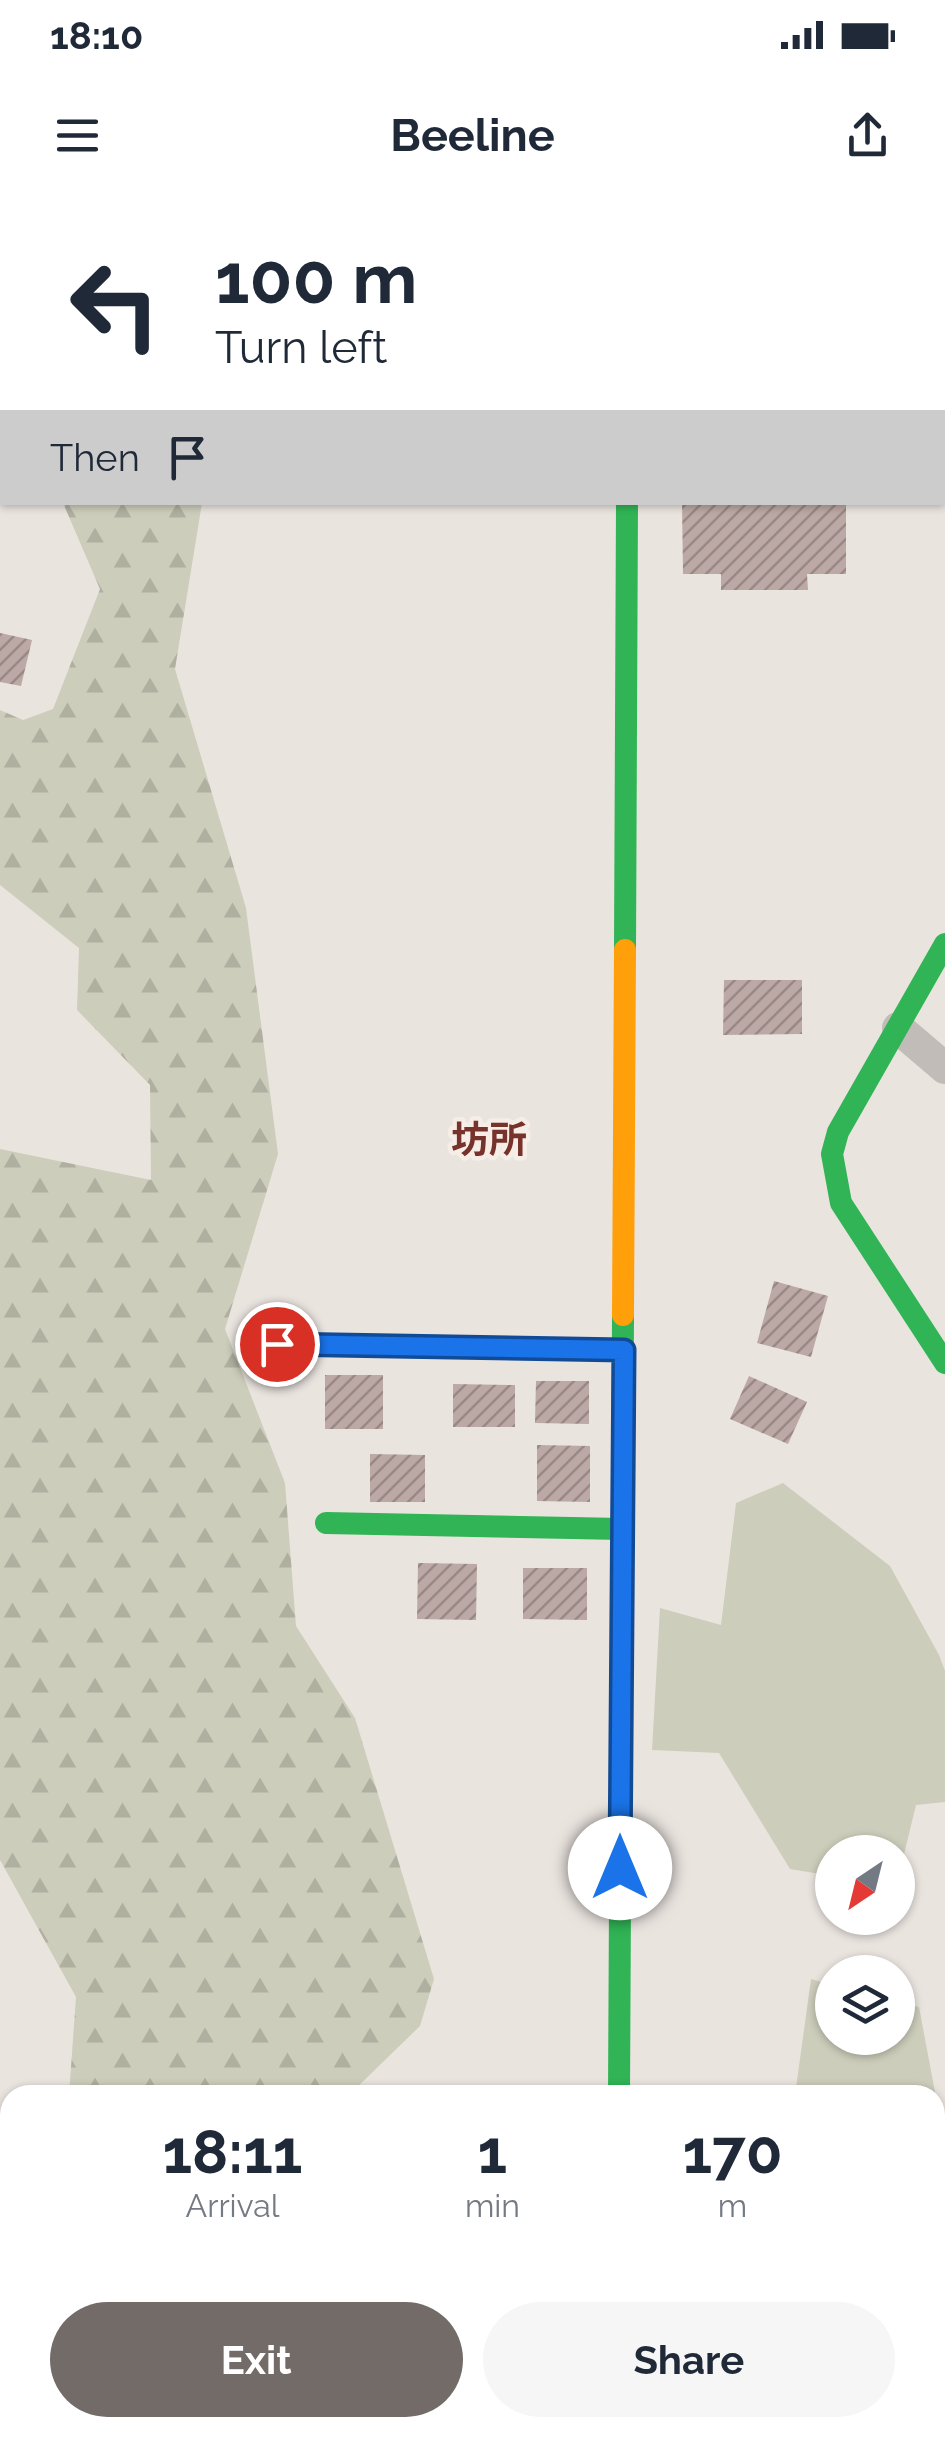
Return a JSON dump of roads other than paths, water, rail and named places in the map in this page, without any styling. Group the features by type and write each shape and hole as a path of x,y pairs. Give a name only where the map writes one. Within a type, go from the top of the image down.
{"street":[{"path":"619,2085 626,505"},
{"path":"945,944 838,1132 832,1154 841,1203 945,1363"},
{"path":"898,1028 945,1068"},
{"path":"277,1344 624,1350"},
{"path":"326,1523 622,1528"}],"district":[{"name":"坊所","path":"489,1140"}]}
